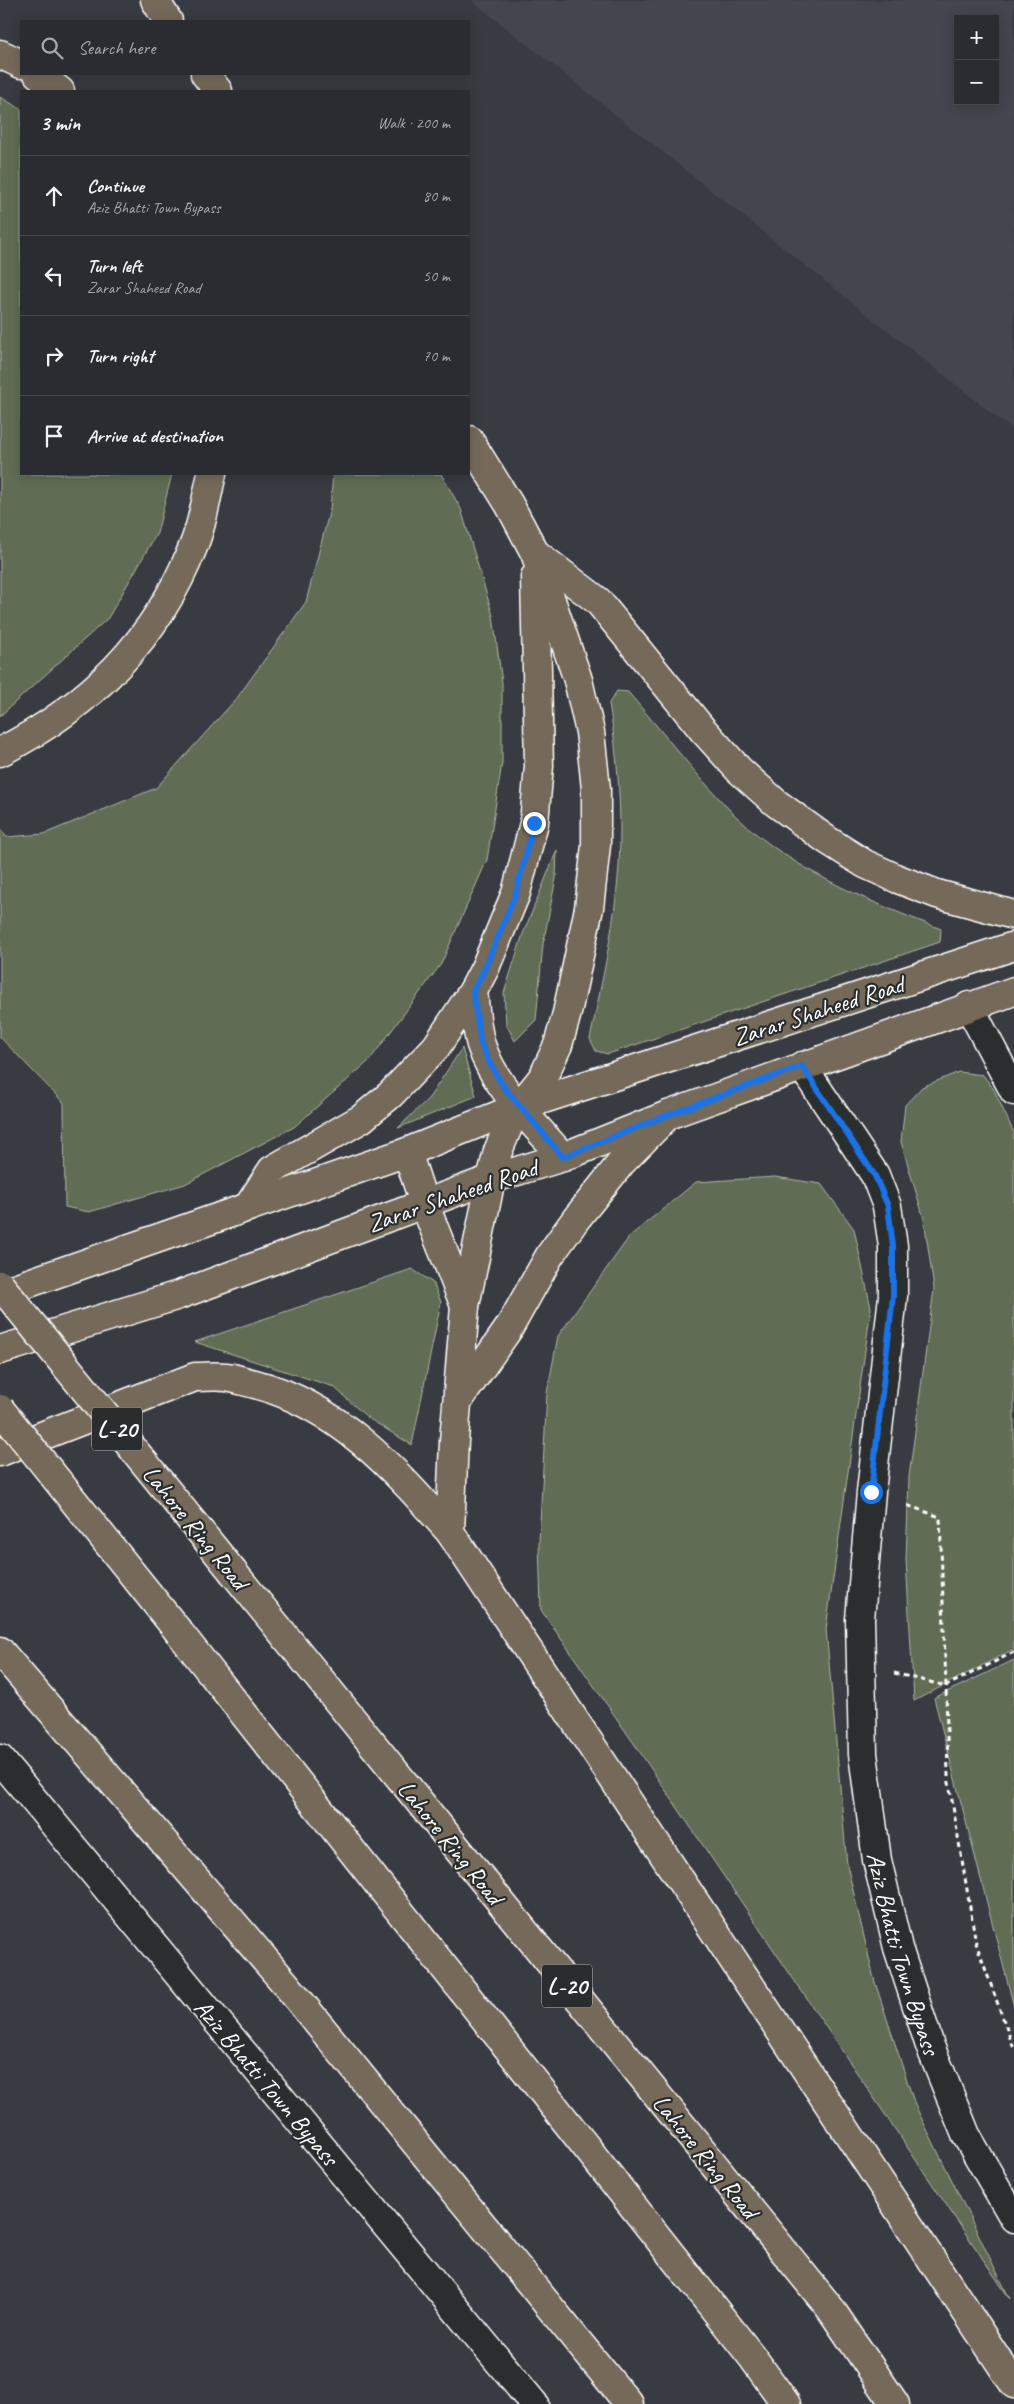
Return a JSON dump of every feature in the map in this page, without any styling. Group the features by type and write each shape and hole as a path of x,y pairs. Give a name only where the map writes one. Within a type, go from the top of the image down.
{"main road":[{"path":"155,0 167,20"},
{"path":"0,54 20,64"},
{"path":"39,75 59,90"},
{"path":"206,75 217,90"},
{"path":"450,1532 465,1306 491,1179 498,1152 520,1107 543,1077 558,1045 567,1013 589,908 596,845 596,789 590,732 578,680 534,553 509,504 470,442"},
{"path":"0,752 66,713 121,665 162,612 194,546 212,475"},
{"path":"534,553 598,601 702,729 740,770 776,803 826,840 865,864 898,880 937,894 1014,915"},
{"path":"248,1207 272,1170 361,1119 390,1095 436,1046 473,991 485,968 516,893 534,823 539,766 534,553"},
{"name":"Zarar Shaheed Road","path":"0,1293 407,1152 520,1107 1014,946"},
{"path":"473,991 481,1044 503,1086 563,1157"},
{"name":"Zarar Shaheed Road","path":"0,1350 179,1295 424,1203 491,1179 563,1157 668,1115 1014,991"},
{"path":"458,1401 509,1328 550,1255 576,1219 621,1163 668,1115"},
{"path":"407,1152 424,1203 465,1306"},
{"name":"Lahore Ring Road","path":"0,1285 830,2308 895,2404"},
{"path":"0,1452 195,1377 226,1377 279,1390 314,1407 354,1434 401,1476 450,1532 1014,2384"},
{"path":"0,1409 179,1632 747,2350 786,2404"},
{"path":"0,1651 284,1982 629,2404"}],"street":[{"path":"969,1006 1014,1091"},
{"name":"Aziz Bhatti Town Bypass","path":"802,1066 875,1176 888,1206 893,1246 893,1296 871,1492 860,1618 863,1754 877,1860 898,1948 930,2046 966,2135 1014,2218"},
{"name":"Aziz Bhatti Town Bypass","path":"0,1759 534,2404"}],"path":[{"path":"871,1492 940,1517 948,1777 976,1943 1014,2049"},
{"path":"862,1666 946,1686 1014,1652"}],"shaded area":[{"path":"471,0 1014,0 1014,431"}],"green space":[{"path":"0,97 20,108 20,475 172,475 157,533 108,618 0,716"},
{"path":"333,475 442,475 461,509 493,616 502,683 502,763 487,860 441,964 369,1061 294,1127 185,1184 89,1212 65,1207 64,1103 0,1037 0,828 6,837 44,834 156,788 237,698 306,602 330,509"},
{"path":"617,691 628,692 725,805 747,827 772,846 826,879 883,906 941,929 940,942 608,1054 596,1051 590,1039 611,931 619,866 618,784 609,703"},
{"path":"557,850 556,878 543,944 536,1020 515,1041 506,1024 504,993 523,934"},
{"path":"462,1048 476,1096 398,1128 429,1098"},
{"path":"959,1072 983,1075 993,1088 1014,1133 1014,1649 914,1701 906,1560 909,1477 934,1289 924,1219 901,1142 905,1105 922,1087"},
{"path":"775,1177 821,1184 854,1229 871,1308 826,1629 847,1865 874,1979 915,2105 1010,2299 633,1742 541,1610 539,1542 547,1393 558,1336 630,1236 696,1182"},
{"path":"412,1269 433,1283 441,1302 412,1445 368,1418 334,1387 195,1342"},
{"path":"1014,1660 1014,2007 934,1698"}],"route":[{"path":"534,823 528,854 516,893 485,968 473,991 481,1044 489,1062 503,1086 563,1157 668,1115 802,1066 848,1132 875,1176 888,1206 893,1246 893,1296 871,1492"}]}
